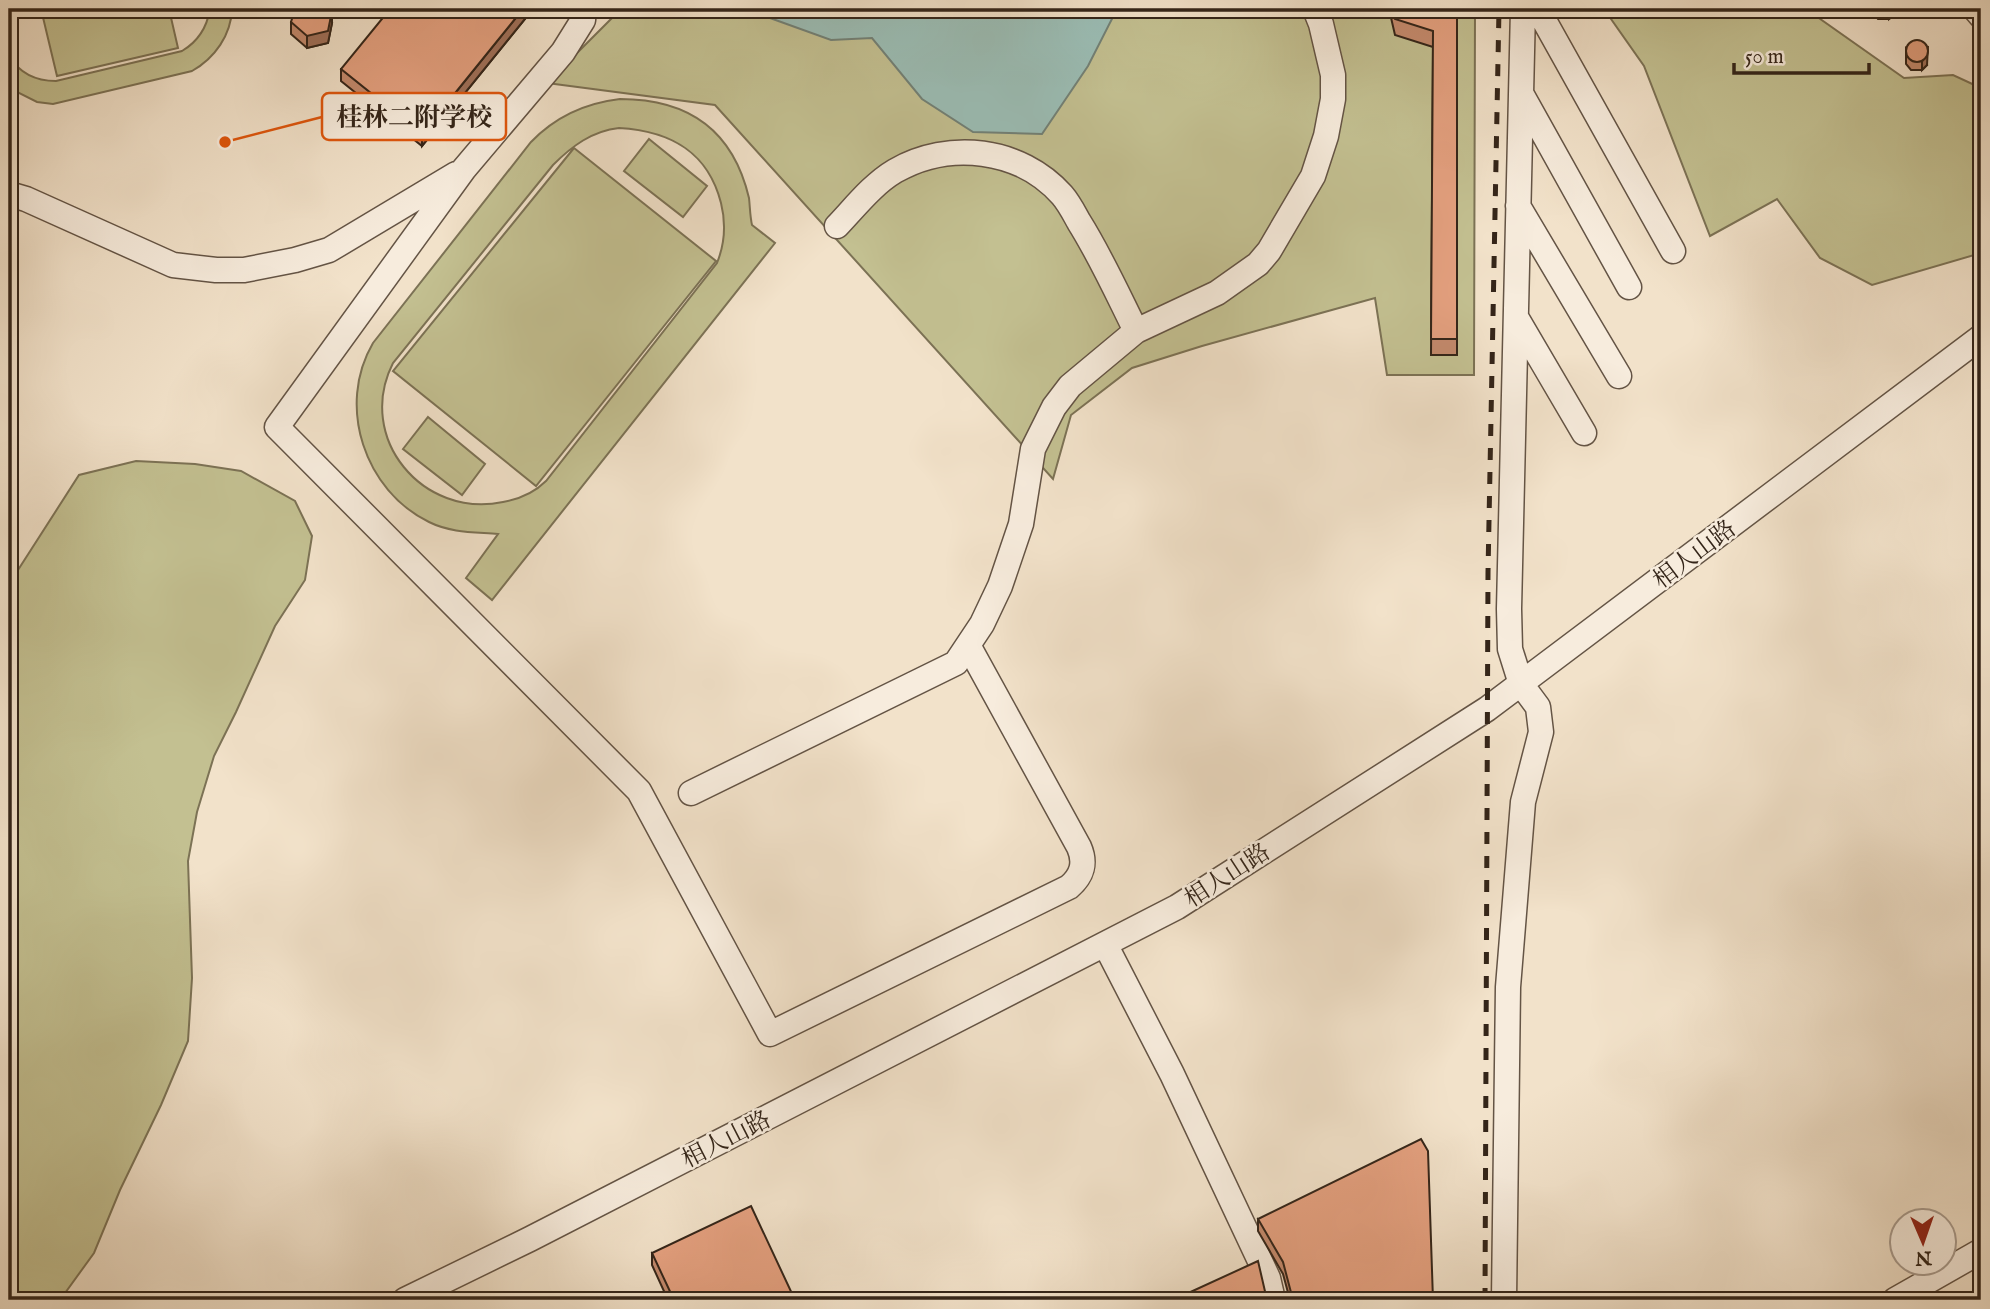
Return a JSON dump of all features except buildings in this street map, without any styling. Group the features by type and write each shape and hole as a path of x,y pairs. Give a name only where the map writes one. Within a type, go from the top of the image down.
{"street":[{"path":"584,9 583,20 563,52 464,169 277,428 639,791 770,1034 1069,887 1079,876 1083,860 1079,847 968,645"},
{"path":"691,793 956,663 982,624 1000,586 1021,524 1033,449 1054,407 1070,386 1136,331 1217,293 1258,264 1269,251 1313,176 1326,136 1333,99 1333,75 1315,9"},
{"path":"1504,1300 1508,986 1523,802 1541,732 1538,707 1521,684 1510,649 1509,609 1523,9"},
{"path":"1530,9 1540,13 1673,251"},
{"path":"1975,9 1981,16"},
{"path":"1521,93 1629,287"},
{"path":"837,226 876,185 894,171 918,160 967,152 1010,159 1036,172 1064,198 1087,236 1136,331"},
{"path":"17,196 173,265 243,270 329,250 464,169"},
{"path":"1518,206 1619,376"},
{"path":"1516,317 1584,433"},
{"name":"相人山路","path":"404,1300 530,1239 1178,907 1487,709 1981,337"},
{"path":"1105,944 1172,1074 1268,1278 1273,1300"},
{"path":"1895,1300 1928,1292 1981,1251"}],"shaded area":[{"path":"41,9 169,9 178,48 57,76"},
{"path":"210,9 232,9 229,28 215,53 192,71 53,104 37,102 9,88 9,56 18,68 29,75 56,81 182,51 201,33"},
{"path":"617,9 1475,9 1474,375 1387,375 1375,298 1132,368 1071,415 1053,479 715,105 547,83 617,13"},
{"path":"1604,9 1806,9 1904,78 1953,75 1981,88 1981,253 1872,285 1820,258 1777,199 1710,236 1644,66"},
{"path":"645,100 687,112 704,123 732,154 742,174 749,198 752,225 775,243 492,600 466,578 498,534 454,530 429,522 407,508 388,490 373,468 363,444 358,419 357,393 362,368 373,343 531,142 561,118 607,101","holes":["619,128 638,130 671,140 685,148 707,170 715,185 724,218 723,241 717,263 537,489 509,501 474,504 447,498 423,485 404,467 390,444 383,419 384,391 393,363 560,158 583,140 600,132"]},
{"path":"649,139 707,186 683,217 624,171"},
{"path":"574,148 716,261 536,486 393,371"},
{"path":"428,417 485,464 462,495 403,449"},
{"path":"136,461 195,464 241,471 295,501 312,536 305,580 275,626 214,756 197,812 188,861 192,978 188,1041 94,1253 60,1300 9,1300 9,584 79,475"}],"water":[{"path":"745,9 1117,9 1088,66 1042,134 973,132 922,99 872,38 831,40"}],"railway":[{"path":"1485,1300 1488,572 1499,9"}],"place":[{"name":"桂林二附学校","path":"225,142"}]}
